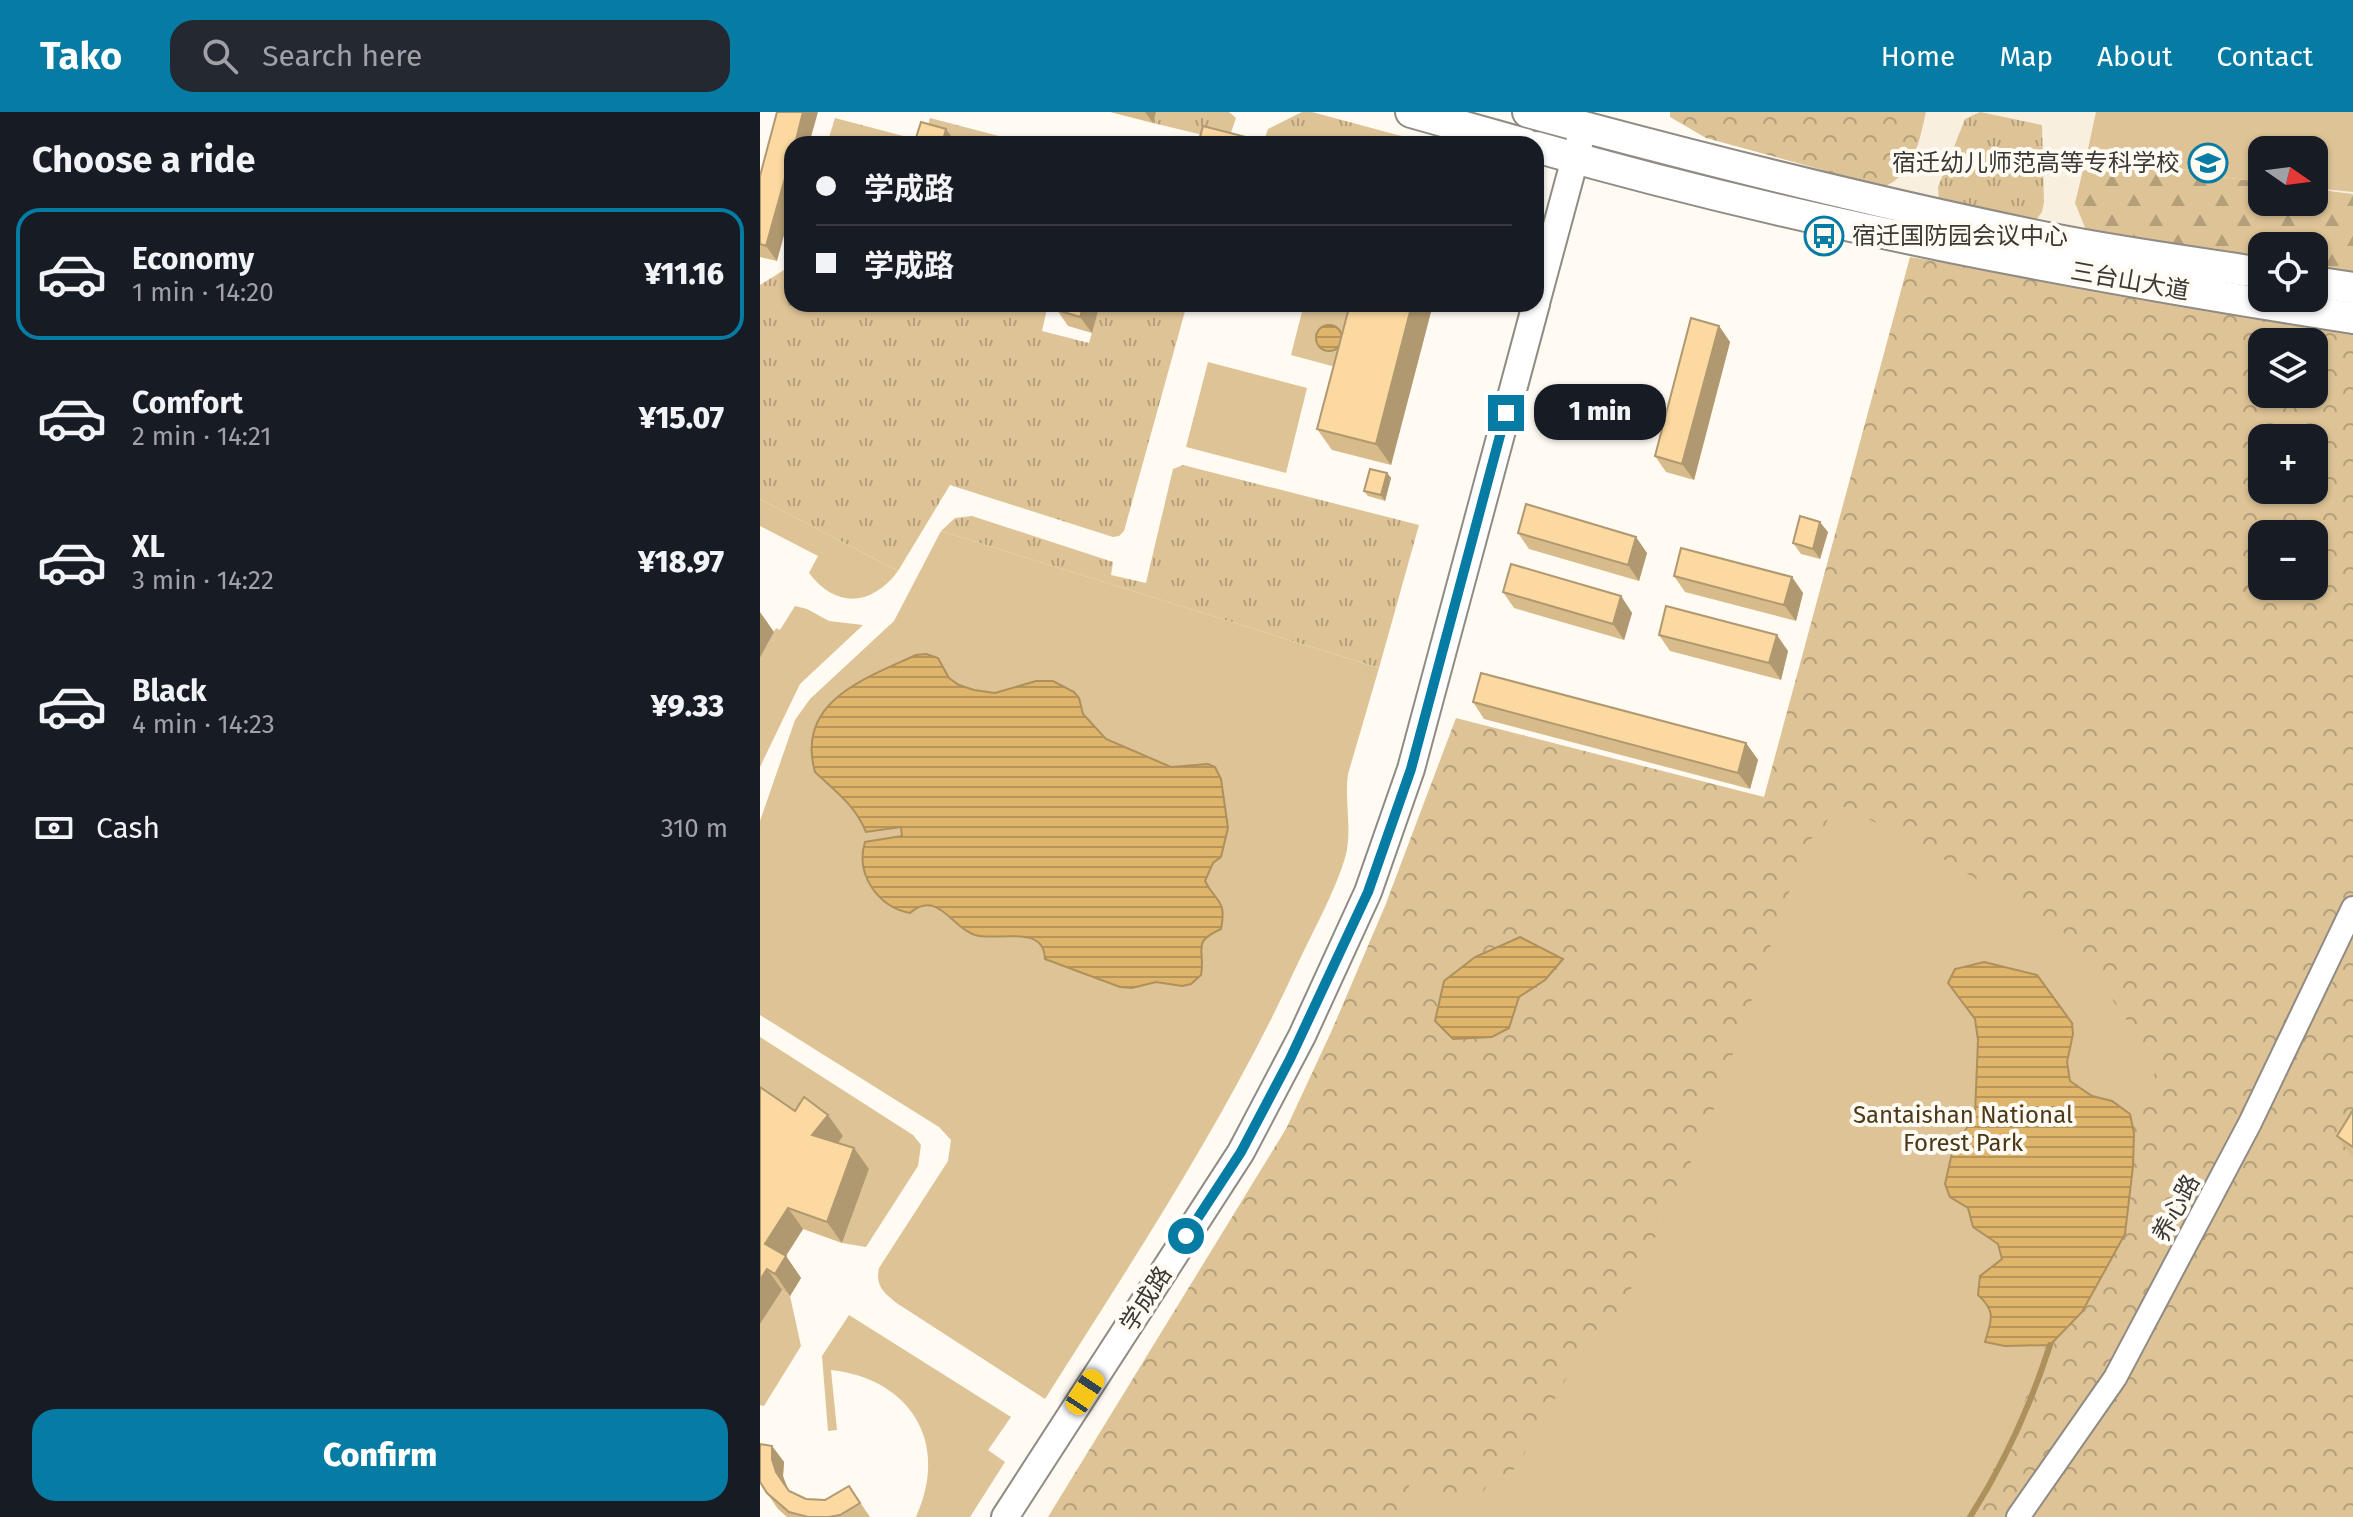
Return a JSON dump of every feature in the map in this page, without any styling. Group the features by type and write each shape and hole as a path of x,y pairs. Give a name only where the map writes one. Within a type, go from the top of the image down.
{"main road":[{"name":"三台山大道","path":"1411,112 1496,136"},
{"name":"三台山大道","path":"1528,112 1573,118 1879,201 2055,240 2248,271"},
{"name":"学成路","path":"1546,150 1573,118"},
{"name":"三台山大道","path":"1546,150 1752,205 1943,246 2186,292 2353,318"},
{"path":"2328,284 2353,288"}],"street":[{"name":"学成路","path":"1544,181 1546,150"},
{"name":"学成路","path":"1005,1517 1241,1152 1302,1036 1368,892 1411,769 1534,312"},
{"name":"养心路","path":"2018,1517 2115,1378 2250,1123 2353,908"}],"shaded area":[{"path":"1926,112 2353,112 2353,194 2328,191 2328,136 2248,136 2248,180 2088,149 2075,203 2088,235 1882,193 1912,162"},
{"path":"1329,325 1338,329 1342,338 1338,347 1329,351 1320,347 1316,338 1320,329"},
{"path":"916,655 938,658 949,678 974,690 995,693 1036,681 1053,681 1074,692 1083,714 1106,739 1171,767 1208,764 1215,767 1221,779 1228,828 1221,857 1213,863 1205,881 1223,912 1221,929 1202,943 1201,975 1191,984 1182,986 1156,982 1132,988 1120,987 1045,959 1043,948 1028,937 975,935 937,908 929,905 910,913 898,910 879,896 866,877 863,866 865,842 902,836 901,827 866,832 850,806 815,772 812,748 815,727 825,710 857,683"},
{"path":"1520,937 1563,959 1545,980 1519,997 1509,1028 1492,1037 1453,1039 1435,1021 1444,981 1475,957"},
{"path":"1984,962 2037,975 2072,1023 2067,1062 2070,1081 2092,1096 2112,1101 2130,1114 2134,1133 2125,1234 2082,1312 2050,1345 2005,1346 1985,1342 1991,1317 1988,1306 1978,1295 1980,1276 2002,1259 1998,1244 1973,1227 1968,1208 1950,1197 1945,1184 1952,1153 1975,1114 1978,1040 1975,1019 1948,983 1955,969"}],"green space":[{"path":"1156,112 1229,112 1236,118 1230,136 1207,136 1153,123"},
{"path":"1302,112 1312,112 1401,136 1266,136 1268,129"},
{"path":"1670,112 1926,112 1918,145 1909,165 1884,187 1706,138 1670,117"},
{"path":"1980,112 2042,125 2044,202 2042,212 2032,225 1939,205 1938,187 1965,119"},
{"name":"宿迁幼儿师范高等专科学校","path":"2096,112 2353,112 2353,192 2328,189 2328,136 2248,136 2248,180 2088,149"},
{"path":"835,118 903,136 829,136"},
{"path":"930,118 999,136 925,136"},
{"path":"2088,149 2248,180 2248,216 2328,216 2328,191 2353,194 2353,280 2328,276 2328,232 2248,232 2248,263 2088,235 2075,203"},
{"name":"Santaishan National Forest Park","path":"1910,257 2353,328 2353,1517 1048,1517 1286,1129 1385,906 1456,718 1764,797"},
{"path":"784,270 784,312 1046,312 1042,331 1089,343 1098,312 1185,312 1124,531 1113,537 950,485 898,571 760,499 760,285"},
{"path":"1302,312 1360,312 1347,370 1291,355"},
{"path":"1208,362 1307,388 1286,473 1186,447"},
{"path":"1183,465 1419,525 1379,668 941,531 955,518 972,516 1113,562 1111,575 1146,583 1173,469"},
{"path":"760,499 898,571 888,583 866,597 854,599 831,593 809,573 818,556 760,526"},
{"path":"941,531 1379,668 1348,774 1347,848 1330,898 1271,1020 1211,1131 1045,1399 898,1304 880,1284 879,1268 948,1161 951,1140 939,1127 760,1015 760,821 795,720 810,699 894,621"},
{"path":"795,606 829,621 863,625 800,684 760,767 760,658 776,628 780,630"},
{"path":"1836,803 1919,844 2067,935 2154,1059 2155,1100 2112,1101 2092,1096 2070,1081 2067,1062 2073,1034 1948,984 1975,1019 1978,1086 1975,1114 1945,1184 1950,1197 1968,1208 1973,1227 1998,1244 2002,1260 1980,1276 1991,1319 2027,1345 2045,1345 2011,1434 1966,1517 1376,1517 1397,1512 1411,1482 1457,1500 1479,1501 1487,1485 1516,1468 1567,1377 1626,1299 1709,1123 1806,843 1823,829"},
{"path":"760,1037 913,1135 921,1145 918,1166 866,1247 842,1243 869,1169 760,1099"},
{"path":"782,1290 790,1296 801,1346 764,1406 760,1405 760,1324"},
{"path":"849,1315 1011,1417 988,1450 1005,1462 970,1517 916,1517 925,1490 928,1464 925,1440 916,1419 902,1401 883,1386 859,1376 831,1370 837,1430 828,1431 822,1356"}],"building":[{"path":"777,112 803,112 797,136 784,136 784,182 766,246 760,244 760,176"},
{"path":"921,122 946,129 944,136 917,136"},
{"path":"1203,126 1242,136 1200,136"},
{"path":"1064,312 1082,312 1080,317"},
{"path":"1348,312 1410,312 1376,444 1317,429"},
{"path":"1691,318 1719,326 1682,464 1655,456"},
{"path":"1370,469 1387,473 1381,495 1364,491"},
{"path":"1526,504 1636,537 1628,565 1518,533"},
{"path":"1800,516 1820,522 1813,549 1793,543"},
{"path":"1681,548 1792,577 1784,605 1674,576"},
{"path":"1511,564 1621,596 1613,624 1503,592"},
{"path":"1666,606 1777,635 1769,663 1659,635"},
{"path":"1481,673 1746,743 1738,773 1473,702"},
{"path":"760,1087 795,1111 804,1097 828,1115 812,1135 854,1148 827,1222 788,1208 765,1244 786,1256 775,1274 767,1269 760,1280"},
{"path":"2353,1110 2353,1147 2337,1136"},
{"path":"760,1444 772,1446 776,1472 789,1491 806,1499 825,1500 849,1486 860,1503 840,1515 829,1517 808,1517 789,1512 767,1493 760,1482"}],"waterway":[{"path":"1970,1517 2016,1434 2050,1345"}],"place":[{"name":"宿迁幼儿师范高等专科学校","path":"2208,163"},
{"name":"宿迁国防园会议中心","path":"1824,236"}],"route":[{"path":"1186,1236 1241,1152 1302,1036 1368,892 1411,769 1506,413"}]}
